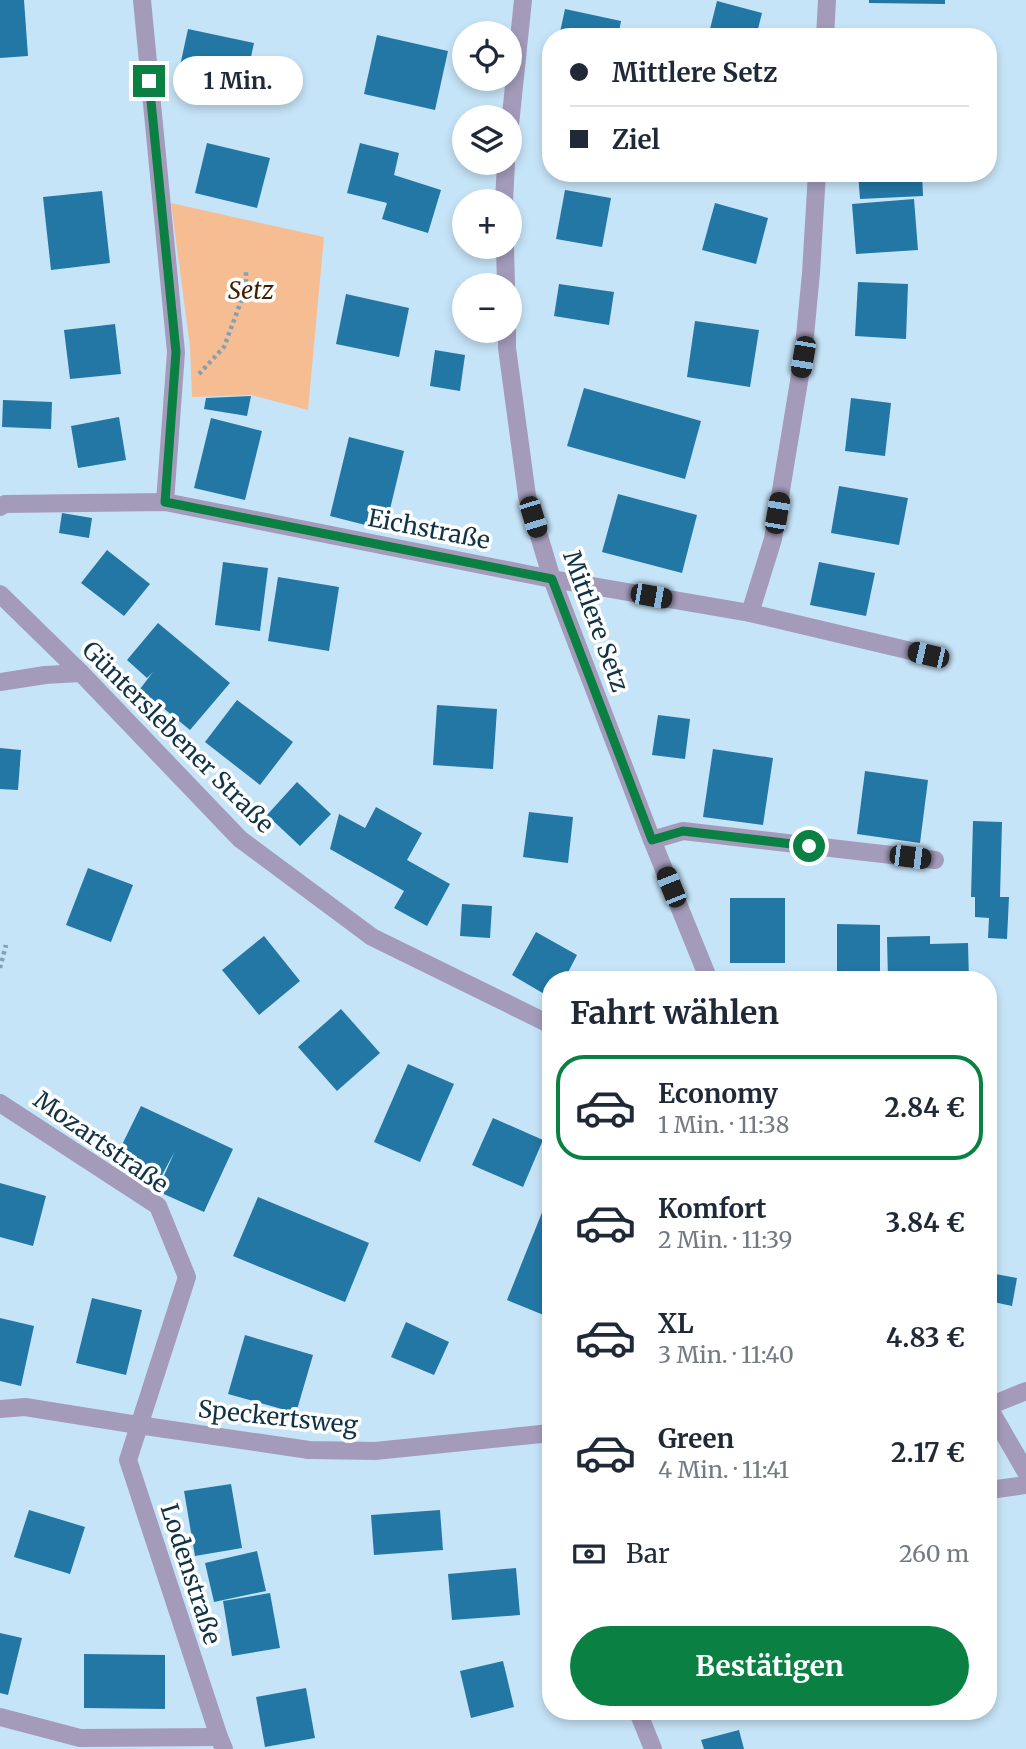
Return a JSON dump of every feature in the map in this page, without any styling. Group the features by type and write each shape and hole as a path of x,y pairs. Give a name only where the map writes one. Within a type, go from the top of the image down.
{"street":[{"path":"142,0 176,352 165,502"},
{"path":"512,105 523,0"},
{"path":"825,28 827,0"},
{"path":"750,614 773,539 803,357 816,182"},
{"name":"Mittlere Setz","path":"507,343 527,496 552,579 705,971"},
{"name":"Eichstraße","path":"0,507 165,502 552,579 750,614 928,655"},
{"name":"Günterslebener Straße","path":"0,594 81,673 240,839 372,937 542,1021"},
{"path":"0,682 81,673"},
{"path":"652,840 683,831 935,860"},
{"name":"Mozartstraße","path":"0,1103 158,1206 187,1277 138,1425"},
{"path":"997,1404 1026,1391"},
{"name":"Speckertsweg","path":"0,1409 25,1406 309,1450 375,1451 542,1438"},
{"path":"997,1421 1026,1472"},
{"name":"Lodenstraße","path":"0,1717 80,1738 221,1743 128,1460 138,1425"},
{"path":"997,1489 1026,1485"},
{"path":"641,1720 653,1749"}],"path":[{"path":"174,384 192,382 224,347 246,288 246,270"},
{"path":"0,968 6,945"}],"green space":[{"name":"Setz","path":"171,203 324,237 308,410 251,395 192,397 190,347"}],"building":[{"path":"0,0 24,0 28,56 0,58"},
{"path":"869,0 945,0 945,4 869,3"},
{"path":"717,1 762,13 758,28 710,28"},
{"path":"565,9 621,21 620,28 561,28"},
{"path":"188,29 254,43 244,89 178,75"},
{"path":"377,35 448,51 435,110 364,94"},
{"path":"207,143 270,158 257,208 195,193"},
{"path":"360,143 399,153 394,175 441,190 428,233 382,219 387,203 347,193"},
{"path":"859,182 922,182 923,196 860,199"},
{"path":"565,190 611,198 602,247 556,239"},
{"path":"102,191 110,263 51,270 43,197"},
{"path":"914,199 918,250 856,254 852,204"},
{"path":"715,203 768,218 756,264 702,250"},
{"path":"858,282 908,284 906,339 855,336"},
{"path":"559,284 614,292 609,325 554,316"},
{"path":"346,294 409,308 399,357 336,344"},
{"path":"695,321 759,330 750,387 687,377"},
{"path":"115,324 121,374 70,379 64,330"},
{"path":"435,350 465,355 460,391 430,386"},
{"path":"584,388 701,421 685,479 567,446"},
{"path":"251,396 247,416 204,409 206,398"},
{"path":"851,398 891,403 885,456 845,451"},
{"path":"3,400 52,402 51,429 2,427"},
{"path":"119,417 126,460 78,468 71,426"},
{"path":"211,418 262,431 245,500 194,488"},
{"path":"349,437 404,451 385,530 330,516"},
{"path":"839,486 908,498 899,545 831,533"},
{"path":"618,494 697,515 682,573 602,552"},
{"path":"62,513 92,518 89,538 59,533"},
{"path":"107,550 150,584 124,616 81,583"},
{"path":"223,562 268,568 260,631 215,625"},
{"path":"819,562 875,573 866,616 810,605"},
{"path":"278,577 339,587 329,651 268,641"},
{"path":"158,623 230,683 190,730 140,689 153,672 147,678 127,660"},
{"path":"237,700 293,742 260,785 205,742"},
{"path":"437,705 497,709 493,769 433,765"},
{"path":"658,715 690,719 685,759 652,755"},
{"path":"0,748 21,750 18,790 0,789"},
{"path":"713,749 773,758 763,825 703,817"},
{"path":"865,771 928,780 920,843 857,834"},
{"path":"297,782 331,814 300,846 267,815"},
{"path":"376,807 422,833 407,860 450,884 427,926 394,908 404,891 330,849 339,814 365,828"},
{"path":"529,812 573,817 568,863 523,857"},
{"path":"973,821 1002,822 1000,897 1009,897 1007,939 988,938 989,918 975,917 975,897 971,897"},
{"path":"88,868 133,885 111,942 66,925"},
{"path":"730,898 785,898 785,963 730,963"},
{"path":"462,904 492,906 490,938 460,936"},
{"path":"837,924 880,925 880,971 837,971"},
{"path":"536,932 577,955 569,971 542,971 542,993 512,975"},
{"path":"264,936 300,981 259,1015 222,970"},
{"path":"930,936 930,944 968,943 969,971 888,971 887,937"},
{"path":"341,1009 380,1053 337,1091 298,1047"},
{"path":"408,1064 454,1084 420,1162 374,1142"},
{"path":"141,1106 233,1149 204,1212 157,1191 175,1151 161,1177 117,1155"},
{"path":"493,1118 542,1140 523,1187 472,1165"},
{"path":"0,1183 46,1196 33,1246 0,1237"},
{"path":"258,1197 369,1243 345,1302 233,1256"},
{"path":"542,1212 542,1314 507,1300"},
{"path":"997,1274 1017,1278 1012,1306 997,1303"},
{"path":"92,1298 142,1310 126,1375 76,1363"},
{"path":"0,1318 34,1326 21,1386 0,1381"},
{"path":"406,1322 449,1342 434,1375 391,1357"},
{"path":"245,1335 313,1355 296,1413 228,1394"},
{"path":"231,1484 242,1548 195,1556 184,1491"},
{"path":"29,1510 85,1527 70,1574 14,1557"},
{"path":"440,1510 443,1550 374,1555 371,1515"},
{"path":"257,1551 266,1591 214,1602 205,1563"},
{"path":"516,1568 520,1615 452,1620 448,1574"},
{"path":"270,1593 280,1648 232,1656 223,1601"},
{"path":"0,1633 22,1638 8,1695 0,1693"},
{"path":"84,1654 165,1655 165,1709 84,1708"},
{"path":"503,1661 514,1707 471,1718 460,1671"},
{"path":"306,1688 315,1738 265,1747 256,1697"},
{"path":"739,1730 744,1749 704,1749 701,1740"}],"route":[{"path":"149,81 176,352 165,502 552,579 652,840 683,831 809,846"}]}
